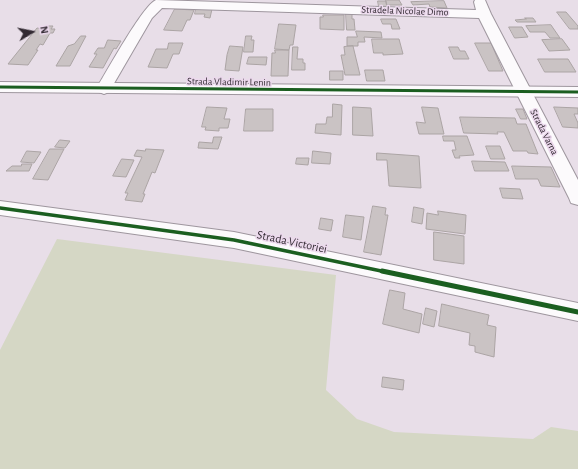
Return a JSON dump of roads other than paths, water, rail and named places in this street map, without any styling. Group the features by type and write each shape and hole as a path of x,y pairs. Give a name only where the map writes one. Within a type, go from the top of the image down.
{"main road":[{"name":"Strada Vladimir Lenin","path":"0,87 524,93 578,92"}],"street":[{"name":"Stradela Nicolae Dimo","path":"160,2 482,7"},
{"path":"104,89 143,23 160,2"},
{"name":"Strada Varna","path":"482,7 578,198"},
{"name":"Strada Victoriei","path":"0,208 234,240 578,312"}]}
